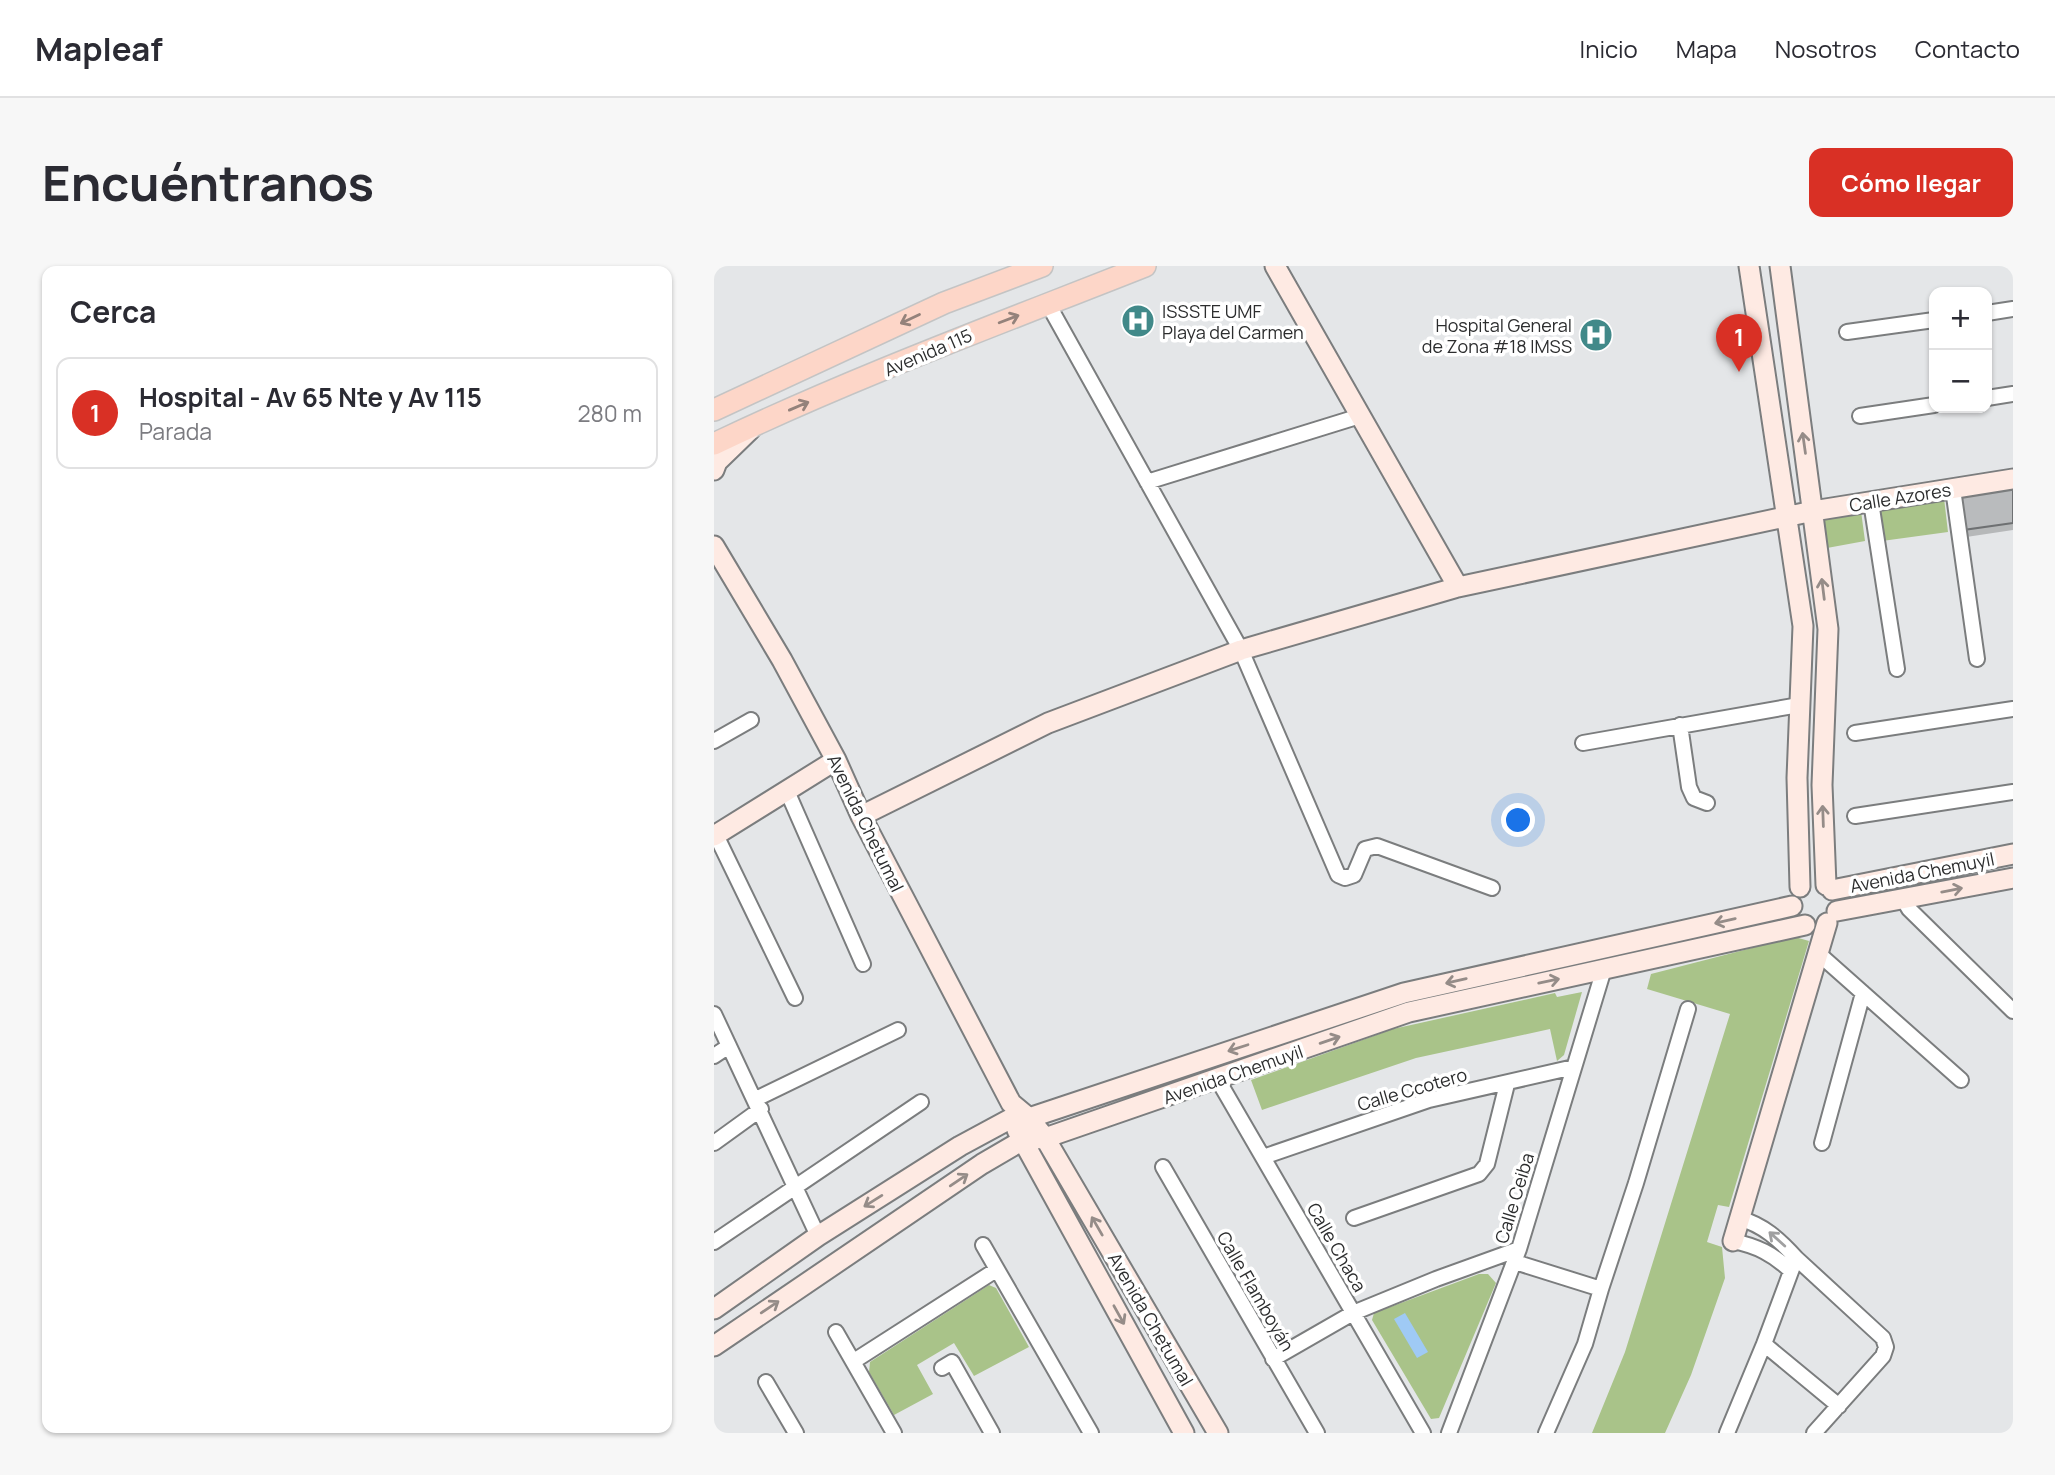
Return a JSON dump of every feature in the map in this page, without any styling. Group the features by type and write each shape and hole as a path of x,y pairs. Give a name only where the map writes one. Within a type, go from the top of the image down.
{"main road":[{"name":"Avenida 115","path":"714,410 944,303 1042,266"},
{"name":"Avenida 115","path":"714,444 969,335 1145,266"},
{"path":"1275,266 1458,587"},
{"path":"1749,266 1803,626 1797,778 1800,887"},
{"path":"1733,1241 1832,917 1836,896 1829,887 1822,785 1828,629 1780,266"},
{"path":"714,470 717,462 756,424"},
{"name":"Calle Azores","path":"861,816 1048,723 1241,650 1458,587 1813,510 2013,479"},
{"name":"Avenida Chetumal","path":"714,546 782,660 836,760 861,816 1017,1113 1023,1140 1184,1433"},
{"path":"715,835 836,760"},
{"name":"Avenida Chemuyil","path":"1829,887 2013,854"},
{"name":"Avenida Chemuyil","path":"1832,917 1903,899 2013,878"},
{"path":"1829,887 1813,882 1800,887 1792,906 1796,917 1805,925 1820,926 1832,917"},
{"name":"Avenida Chemuyil","path":"718,1306 818,1236 1017,1113 1406,1002 1792,906"},
{"name":"Avenida Chemuyil","path":"714,1346 982,1164 1023,1140 1045,1138 1218,1080 1406,1002 1604,969 1805,925"},
{"name":"Avenida Chetumal","path":"1017,1113 1045,1138 1218,1433"},
{"path":"718,1306 739,1328"}],"street":[{"path":"1048,304 1241,650 1338,875 1354,875 1365,849 1377,846 1492,888"},
{"path":"1992,312 2013,309"},
{"path":"1847,332 1929,321"},
{"path":"1992,397 2013,394"},
{"path":"1860,416 1929,406"},
{"path":"1147,482 1360,416"},
{"path":"1953,489 1977,659"},
{"path":"1871,502 1897,669"},
{"path":"1583,743 1799,705"},
{"path":"1855,733 2013,709"},
{"path":"714,741 751,720"},
{"path":"1680,725 1689,787 1694,798 1707,803"},
{"path":"787,791 863,964"},
{"path":"1855,816 2013,792"},
{"path":"715,835 795,998"},
{"path":"1903,899 1909,909 2013,1011"},
{"path":"1819,954 1961,1080"},
{"name":"Calle Ceiba","path":"1449,1433 1517,1256 1604,969"},
{"path":"1822,1143 1863,993"},
{"path":"1546,1433 1585,1344 1688,1009"},
{"path":"714,1014 818,1236"},
{"path":"714,1143 758,1104 898,1030"},
{"path":"714,1056 729,1046"},
{"name":"Calle Ccotero","path":"1263,1157 1429,1100 1574,1067"},
{"name":"Calle Chaca","path":"1218,1080 1423,1433"},
{"path":"1354,1217 1479,1174 1487,1164 1507,1084"},
{"path":"714,1242 921,1102"},
{"name":"Calle Flamboyán","path":"1163,1167 1317,1433"},
{"path":"1739,1217 1757,1223 1771,1233 1793,1264"},
{"path":"1733,1241 1752,1245 1793,1264 1883,1338 1886,1347 1883,1356 1814,1433"},
{"path":"983,1245 1091,1433"},
{"path":"1273,1359 1353,1313 1436,1279 1517,1256 1601,1289"},
{"path":"1727,1433 1793,1264"},
{"path":"854,1361 996,1270"},
{"path":"836,1332 894,1433"},
{"path":"1764,1344 1839,1406"},
{"path":"942,1368 952,1362 992,1433"},
{"path":"766,1382 796,1433"}],"green space":[{"path":"1944,498 1948,532 1882,541 1877,508"},
{"path":"1861,511 1865,541 1827,548 1822,518"},
{"path":"1795,937 1809,941 1729,1207 1718,1205 1707,1242 1722,1247 1725,1278 1691,1375 1665,1433 1592,1433 1625,1352 1730,1014 1647,989 1651,974"},
{"path":"1582,992 1564,1055 1557,1061 1550,1029 1416,1058 1262,1110 1251,1080 1393,1029 1555,993 1557,997"},
{"path":"1479,1274 1488,1274 1496,1283 1439,1418 1431,1419 1372,1320 1374,1313"},
{"path":"989,1285 996,1288 1029,1347 974,1376 954,1343 917,1365 933,1394 894,1415 869,1372 870,1362"}],"water":[{"path":"1405,1313 1428,1352 1417,1358 1394,1319"}],"building":[{"path":"2013,489 2013,523 1963,530 1958,497"}],"place":[{"name":"ISSSTE UMF Playa del Carmen","path":"1138,321"},
{"name":"Hospital General de Zona #18 IMSS","path":"1596,335"},
{"name":"Hospital - Av 65 Nte y Av 115","path":"1739,372"}]}
